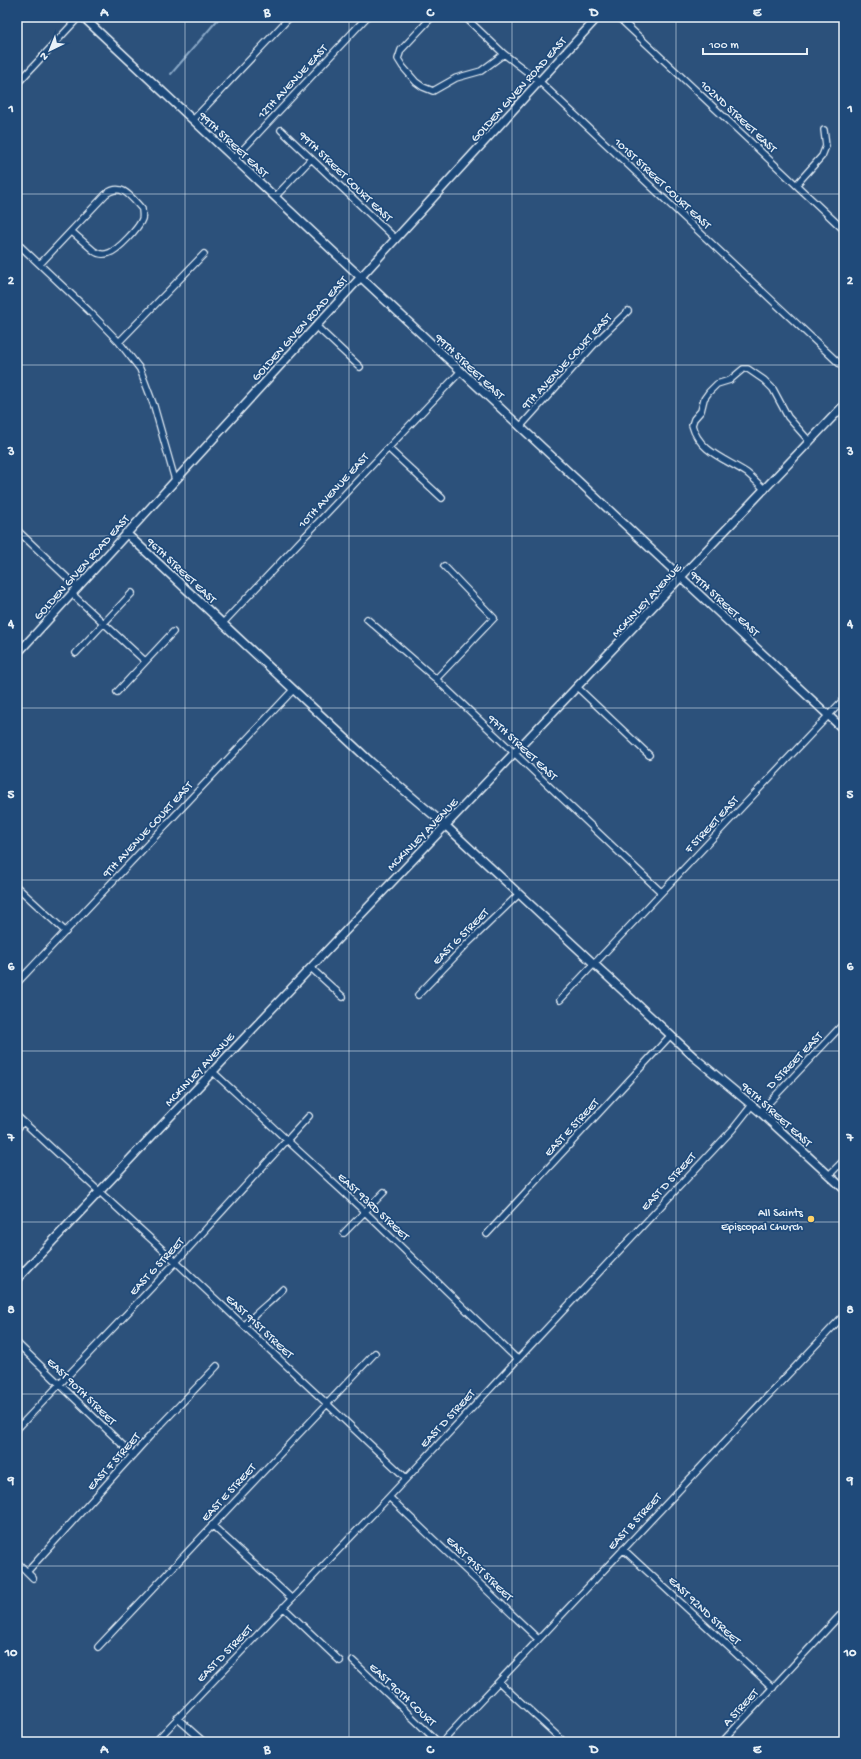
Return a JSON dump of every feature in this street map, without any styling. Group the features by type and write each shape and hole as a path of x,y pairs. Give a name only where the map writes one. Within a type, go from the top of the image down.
{"street":[{"path":"17,84 79,17"},
{"name":"99TH STREET EAST","path":"83,17 460,372 844,730"},
{"path":"193,120 290,17"},
{"name":"12TH AVENUE EAST","path":"234,159 366,17"},
{"path":"432,17 401,50 398,59 416,82 423,87 433,91 456,78 481,71 504,54"},
{"name":"101ST STREET COURT EAST","path":"465,17 504,54 539,81 844,368"},
{"name":"GOLDEN GIVEN ROAD EAST","path":"17,654 598,17"},
{"name":"102ND STREET EAST","path":"618,17 844,230"},
{"name":"99TH STREET COURT EAST","path":"281,130 396,239"},
{"path":"796,185 822,156 826,146 824,130"},
{"path":"275,198 311,159"},
{"path":"40,264 71,231 106,194 113,189 124,191 142,209 143,216 139,225 116,250 109,253 100,254 87,247 71,231"},
{"path":"17,243 119,342 140,369 149,389 175,480"},
{"path":"119,342 204,254"},
{"name":"9TH AVENUE COURT EAST","path":"520,427 601,337 628,311"},
{"path":"316,326 360,367"},
{"path":"765,490 746,473 714,454 697,438 692,425 694,419 701,410 704,399 716,384 730,380 743,369 748,369 773,389 788,417 810,442"},
{"name":"10TH AVENUE EAST","path":"223,623 460,372"},
{"name":"MCKINLEY AVENUE","path":"17,1279 445,825 578,688 844,405"},
{"path":"388,448 442,498"},
{"path":"17,530 78,588"},
{"name":"96TH STREET EAST","path":"126,533 371,762 445,825 670,1036 760,1112 844,1189"},
{"path":"436,679 494,618 444,566"},
{"path":"76,653 132,593"},
{"path":"72,594 145,661"},
{"name":"97TH STREET EAST","path":"367,619 436,679 661,892"},
{"path":"117,692 172,632"},
{"path":"578,688 649,755"},
{"name":"9TH AVENUE COURT EAST","path":"17,983 293,690"},
{"name":"F STREET EAST","path":"594,964 844,698"},
{"path":"17,887 66,932"},
{"name":"EAST G STREET","path":"418,995 467,944 519,894"},
{"path":"560,1000 594,964"},
{"path":"311,968 343,997"},
{"name":"D STREET EAST","path":"760,1112 844,1024"},
{"name":"EAST E STREET","path":"487,1234 670,1036"},
{"name":"EAST 93RD STREET","path":"212,1072 365,1212 517,1359"},
{"name":"EAST D STREET","path":"155,1742 282,1607 389,1497 733,1129 752,1105"},
{"name":"EAST 91ST STREET","path":"17,1116 176,1262 406,1478"},
{"name":"EAST G STREET","path":"17,1429 58,1384 176,1262 309,1116"},
{"path":"17,1129 23,1122"},
{"path":"829,1175 844,1160"},
{"path":"344,1233 384,1192"},
{"path":"244,1326 283,1289"},
{"name":"EAST B STREET","path":"442,1742 844,1315"},
{"name":"EAST 90TH STREET","path":"17,1343 133,1455"},
{"name":"EAST E STREET","path":"98,1647 375,1353"},
{"name":"EAST F STREET","path":"27,1572 133,1455 217,1366"},
{"name":"EAST 91ST STREET","path":"389,1497 538,1640"},
{"path":"212,1525 291,1598"},
{"name":"EAST 92ND STREET","path":"623,1549 773,1688"},
{"path":"18,1563 34,1578"},
{"path":"282,1607 340,1661"},
{"name":"A STREET","path":"722,1742 844,1611"},
{"name":"EAST 90TH COURT","path":"353,1662 438,1742"},
{"path":"499,1682 564,1742"},
{"path":"178,1718 204,1742"}],"waterway":[{"path":"171,74 220,17"}],"place":[{"name":"All Saints Episcopal Church","path":"811,1219"}]}
